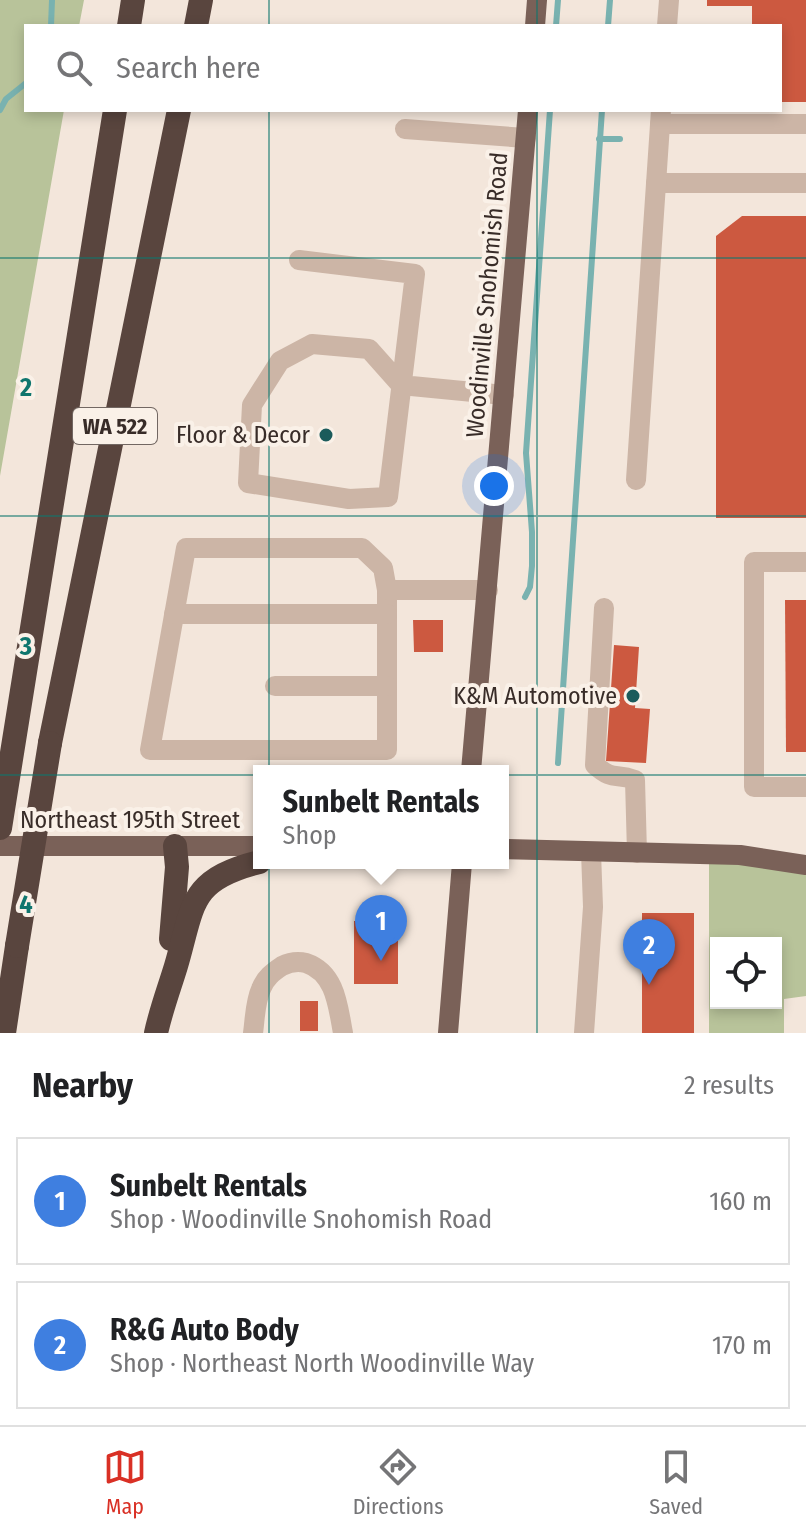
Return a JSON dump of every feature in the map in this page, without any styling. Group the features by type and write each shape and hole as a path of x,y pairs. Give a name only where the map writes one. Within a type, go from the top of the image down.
{"highway":[{"path":"129,24 133,0"},
{"path":"196,24 201,0"},
{"name":"WA 522","path":"0,828 115,112"},
{"name":"WA 522","path":"4,1033 50,743 179,112"},
{"path":"158,1026 171,938 177,867 175,846"},
{"path":"158,1026 189,916 198,896 210,882 225,873 253,864"}],"main road":[{"path":"535,24 537,0"},
{"name":"Woodinville Snohomish Road","path":"472,765 528,112"},
{"name":"Northeast 195th Street","path":"0,846 253,846"},
{"path":"509,849 740,855 806,865"},
{"path":"448,1033 462,869"}],"lane":[{"path":"667,24 669,0"},
{"path":"636,480 661,117 806,124"},
{"path":"405,129 526,138"},
{"path":"656,183 806,183"},
{"path":"299,260 415,274 401,385 388,497 349,499 248,483 252,405 280,361 312,344 369,349 401,385 504,395"},
{"path":"186,548 362,548 383,568 387,590 387,750 150,750 174,614 186,548"},
{"path":"806,562 754,562 754,787 806,787"},
{"path":"387,590 488,590"},
{"path":"604,608 595,765 607,776 635,780 637,853"},
{"path":"174,614 387,614"},
{"path":"275,686 387,686"},
{"path":"584,1033 593,907 591,852"},
{"path":"253,1033 259,991 265,980 288,963 300,962 311,965 329,982 337,999 343,1033"}],"green space":[{"path":"0,0 84,0 79,24 24,24 24,112 64,112 0,476"},
{"path":"709,855 806,865 806,996 784,999 784,1033 709,1033"}],"building":[{"path":"707,0 806,0 806,102 782,102 782,24 752,24 752,6 707,6"},
{"path":"742,216 806,216 806,518 716,518 716,236"},
{"path":"785,600 806,600 806,752 786,752"},
{"path":"413,620 443,620 443,652 414,652"},
{"path":"614,645 639,647 635,708 650,709 646,763 606,761"},
{"path":"642,913 694,913 694,1033 642,1033"},
{"path":"354,921 398,921 398,984 354,984"},
{"path":"300,1001 318,1001 318,1031 300,1031"}],"waterway":[{"path":"51,24 52,0"},
{"path":"556,24 558,0"},
{"path":"608,24 610,0"},
{"path":"0,110 6,99 24,85"},
{"path":"525,597 530,587 532,566 526,453 550,112"},
{"path":"558,763 602,112"},
{"path":"599,139 620,139"}],"place":[{"name":"Floor & Decor","path":"326,435"},
{"name":"K&M Automotive","path":"633,696"},
{"name":"Sunbelt Rentals","path":"381,961"},
{"name":"R&G Auto Body","path":"649,985"}]}
